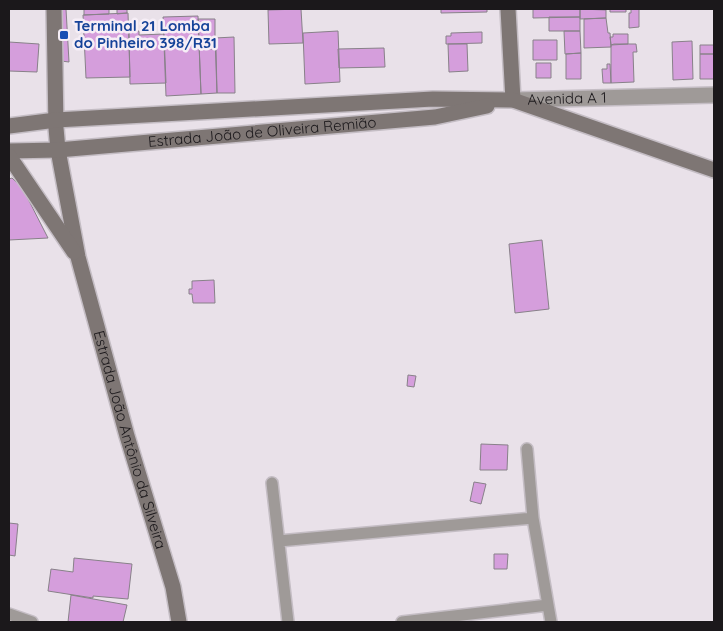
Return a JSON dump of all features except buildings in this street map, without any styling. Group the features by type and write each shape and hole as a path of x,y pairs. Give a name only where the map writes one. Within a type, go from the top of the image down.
{"main road":[{"name":"Estrada João Antônio da Silveira","path":"54,9 58,150 78,257 127,436 174,587 179,622"},
{"name":"Avenida A 1","path":"508,9 513,100"},
{"name":"Estrada João de Oliveira Remião","path":"9,126 56,120 433,99 513,100 714,170"},
{"name":"Estrada João de Oliveira Remião","path":"9,151 58,150 435,117 513,100"},
{"path":"9,138 14,132 56,120"},
{"name":"Estrada João Antônio da Silveira","path":"9,156 78,257"}],"street":[{"name":"Avenida A 1","path":"513,100 714,96"}],"lane":[{"path":"527,449 533,518 551,622"},
{"path":"272,483 288,622"},
{"path":"279,541 533,518"},
{"path":"402,622 548,605"},
{"path":"9,614 32,622"}],"place":[{"name":"Terminal 21 Lomba do Pinheiro 398/R31","path":"64,35"}]}
